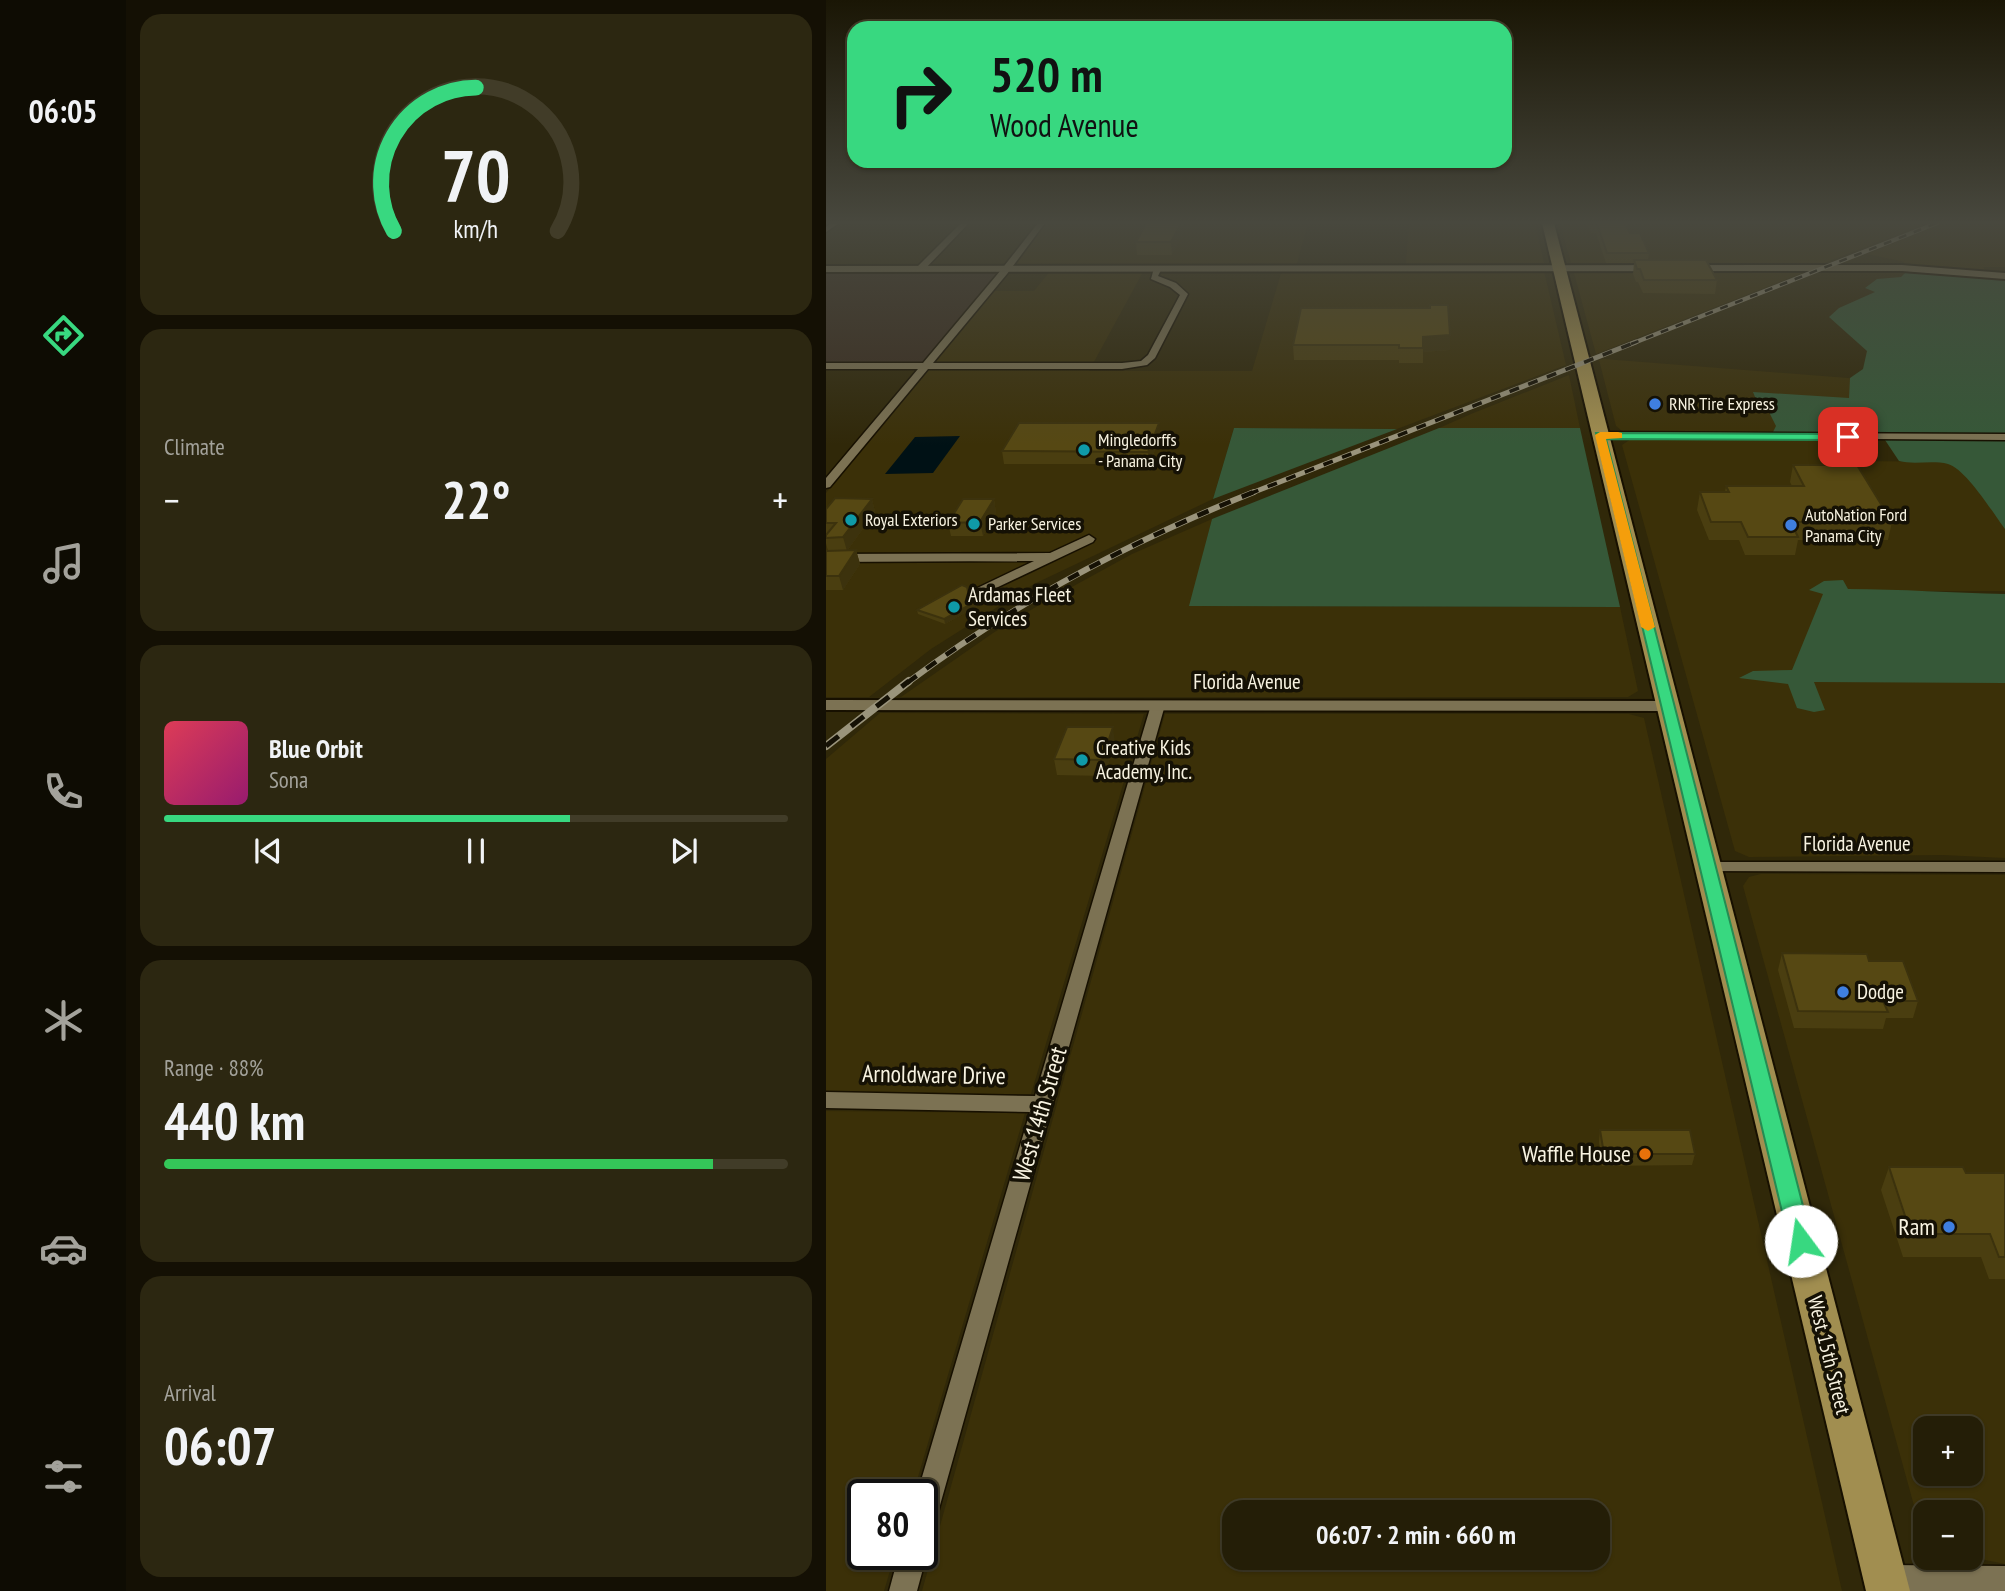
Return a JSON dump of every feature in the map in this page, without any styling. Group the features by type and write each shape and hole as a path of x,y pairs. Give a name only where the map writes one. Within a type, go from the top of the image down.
{"highway":[{"name":"West 15th Street","path":"1566,297 1886,1585"}],"street":[{"path":"826,485 982,297"},
{"path":"826,366 1122,366 1143,363 1152,356 1182,297"},
{"path":"1600,435 2005,437"},
{"path":"975,594 1088,539"},
{"path":"826,558 1052,557"},
{"name":"Florida Avenue","path":"826,705 1668,706"},
{"name":"West 14th Street","path":"935,1479 1158,705"},
{"name":"Florida Avenue","path":"1708,867 2005,867"},
{"name":"Arnoldware Drive","path":"826,1100 1042,1104"},
{"path":"903,1591 909,1570"},
{"path":"1886,1585 2005,1580"}],"shaded area":[{"path":"826,297 977,297 923,362 826,364"},
{"path":"988,297 1129,297 1089,371 1252,371 1274,297 1550,297 1566,365 1397,429 1234,428 1213,499 1034,584 931,649 869,697 826,697 826,493"},
{"path":"1581,297 1741,297 1596,354"},
{"path":"1599,360 1861,379 1858,435 1667,434 1622,431 1616,426"},
{"path":"1569,375 1580,428 1439,428 1471,414"},
{"path":"960,436 933,473 885,474 915,437"},
{"path":"1631,439 1858,440 1856,461 1962,462 2005,517 2005,591 1836,591 2005,677 2005,858 1943,855 1749,857 1735,851 1622,445"},
{"path":"1212,519 1190,606 1620,607 1638,691 1628,697 901,697 993,633 1039,605 1132,554"},
{"path":"880,713 1144,714 1031,1094 826,1094 826,759"},
{"path":"1165,714 1629,714 1644,718 1842,1591 922,1591 928,1570 938,1570 938,1533"},
{"path":"1761,874 2005,875 2005,1564 1983,1559 1983,1500 1913,1502 1743,886 1749,877"},
{"path":"826,1111 1025,1113 917,1479 847,1479 847,1570 890,1570 884,1591 826,1591"}],"green space":[{"path":"1863,297 2005,297 2005,434 1772,434 1776,426 1770,414 1771,405 1755,397 1753,392 1849,398 1850,378 1863,369 1867,351 1829,317 1839,308"},
{"path":"1234,428 1397,429 1213,499"},
{"path":"1439,428 1580,428 1620,607 1189,606 1212,519"},
{"path":"1885,440 2005,440 2005,529 1971,483 1955,468 1942,463 1899,461"},
{"path":"1843,580 1848,589 2005,594 2005,683 1814,682 1825,710 1814,712 1797,708 1788,684 1739,678 1753,671 1792,670 1823,594 1809,590 1824,581"}],"building":[{"path":"1430,305 1448,305 1450,335 1423,337 1423,348 1399,348 1399,345 1293,345 1301,308 1430,308"},
{"path":"1019,423 1159,423 1148,452 1002,451"},
{"path":"1793,465 1857,465 1892,522 1791,522 1798,537 1748,537 1741,522 1711,522 1700,492 1729,492 1726,486 1804,486"},
{"path":"835,498 872,499 843,537 826,538 836,523 826,523 826,509"},
{"path":"963,499 994,499 980,522 948,523"},
{"path":"856,550 839,576 826,576 826,551"},
{"name":"Ardamas Fleet Services","path":"962,585 967,587 969,595 983,592 989,594 944,619 917,610"},
{"path":"1067,727 1113,727 1102,760 1054,759"},
{"name":"Dodge","path":"1782,953 1867,954 1869,961 1903,961 1918,1001 1883,1001 1888,1012 1798,1011"},
{"path":"1600,1130 1690,1130 1695,1154 1604,1154"},
{"path":"1889,1167 1963,1167 1966,1173 2005,1173 2005,1257 1999,1257 1990,1234 1911,1234"}],"railway":[{"path":"1631,344 1749,297"},
{"path":"1252,493 1636,342"},
{"path":"907,683 988,627 1074,576 1163,531 1252,493"},
{"path":"826,746 909,681"}],"slow traffic":[{"path":"1618,436 1600,435 1648,627"}],"place":[{"name":"RNR Tire Express","path":"1655,404"},
{"name":"Mingledorffs - Panama City","path":"1084,450"},
{"name":"Royal Exteriors","path":"851,520"},
{"name":"Parker Services","path":"974,524"},
{"name":"AutoNation Ford Panama City","path":"1791,525"},
{"name":"Ardamas Fleet Services","path":"954,607"},
{"name":"Creative Kids Academy, Inc.","path":"1082,760"},
{"name":"Dodge","path":"1843,992"},
{"name":"Waffle House","path":"1645,1154"},
{"name":"Ram","path":"1949,1227"}],"route":[{"path":"1801,1241 1600,435 1848,437"}]}
